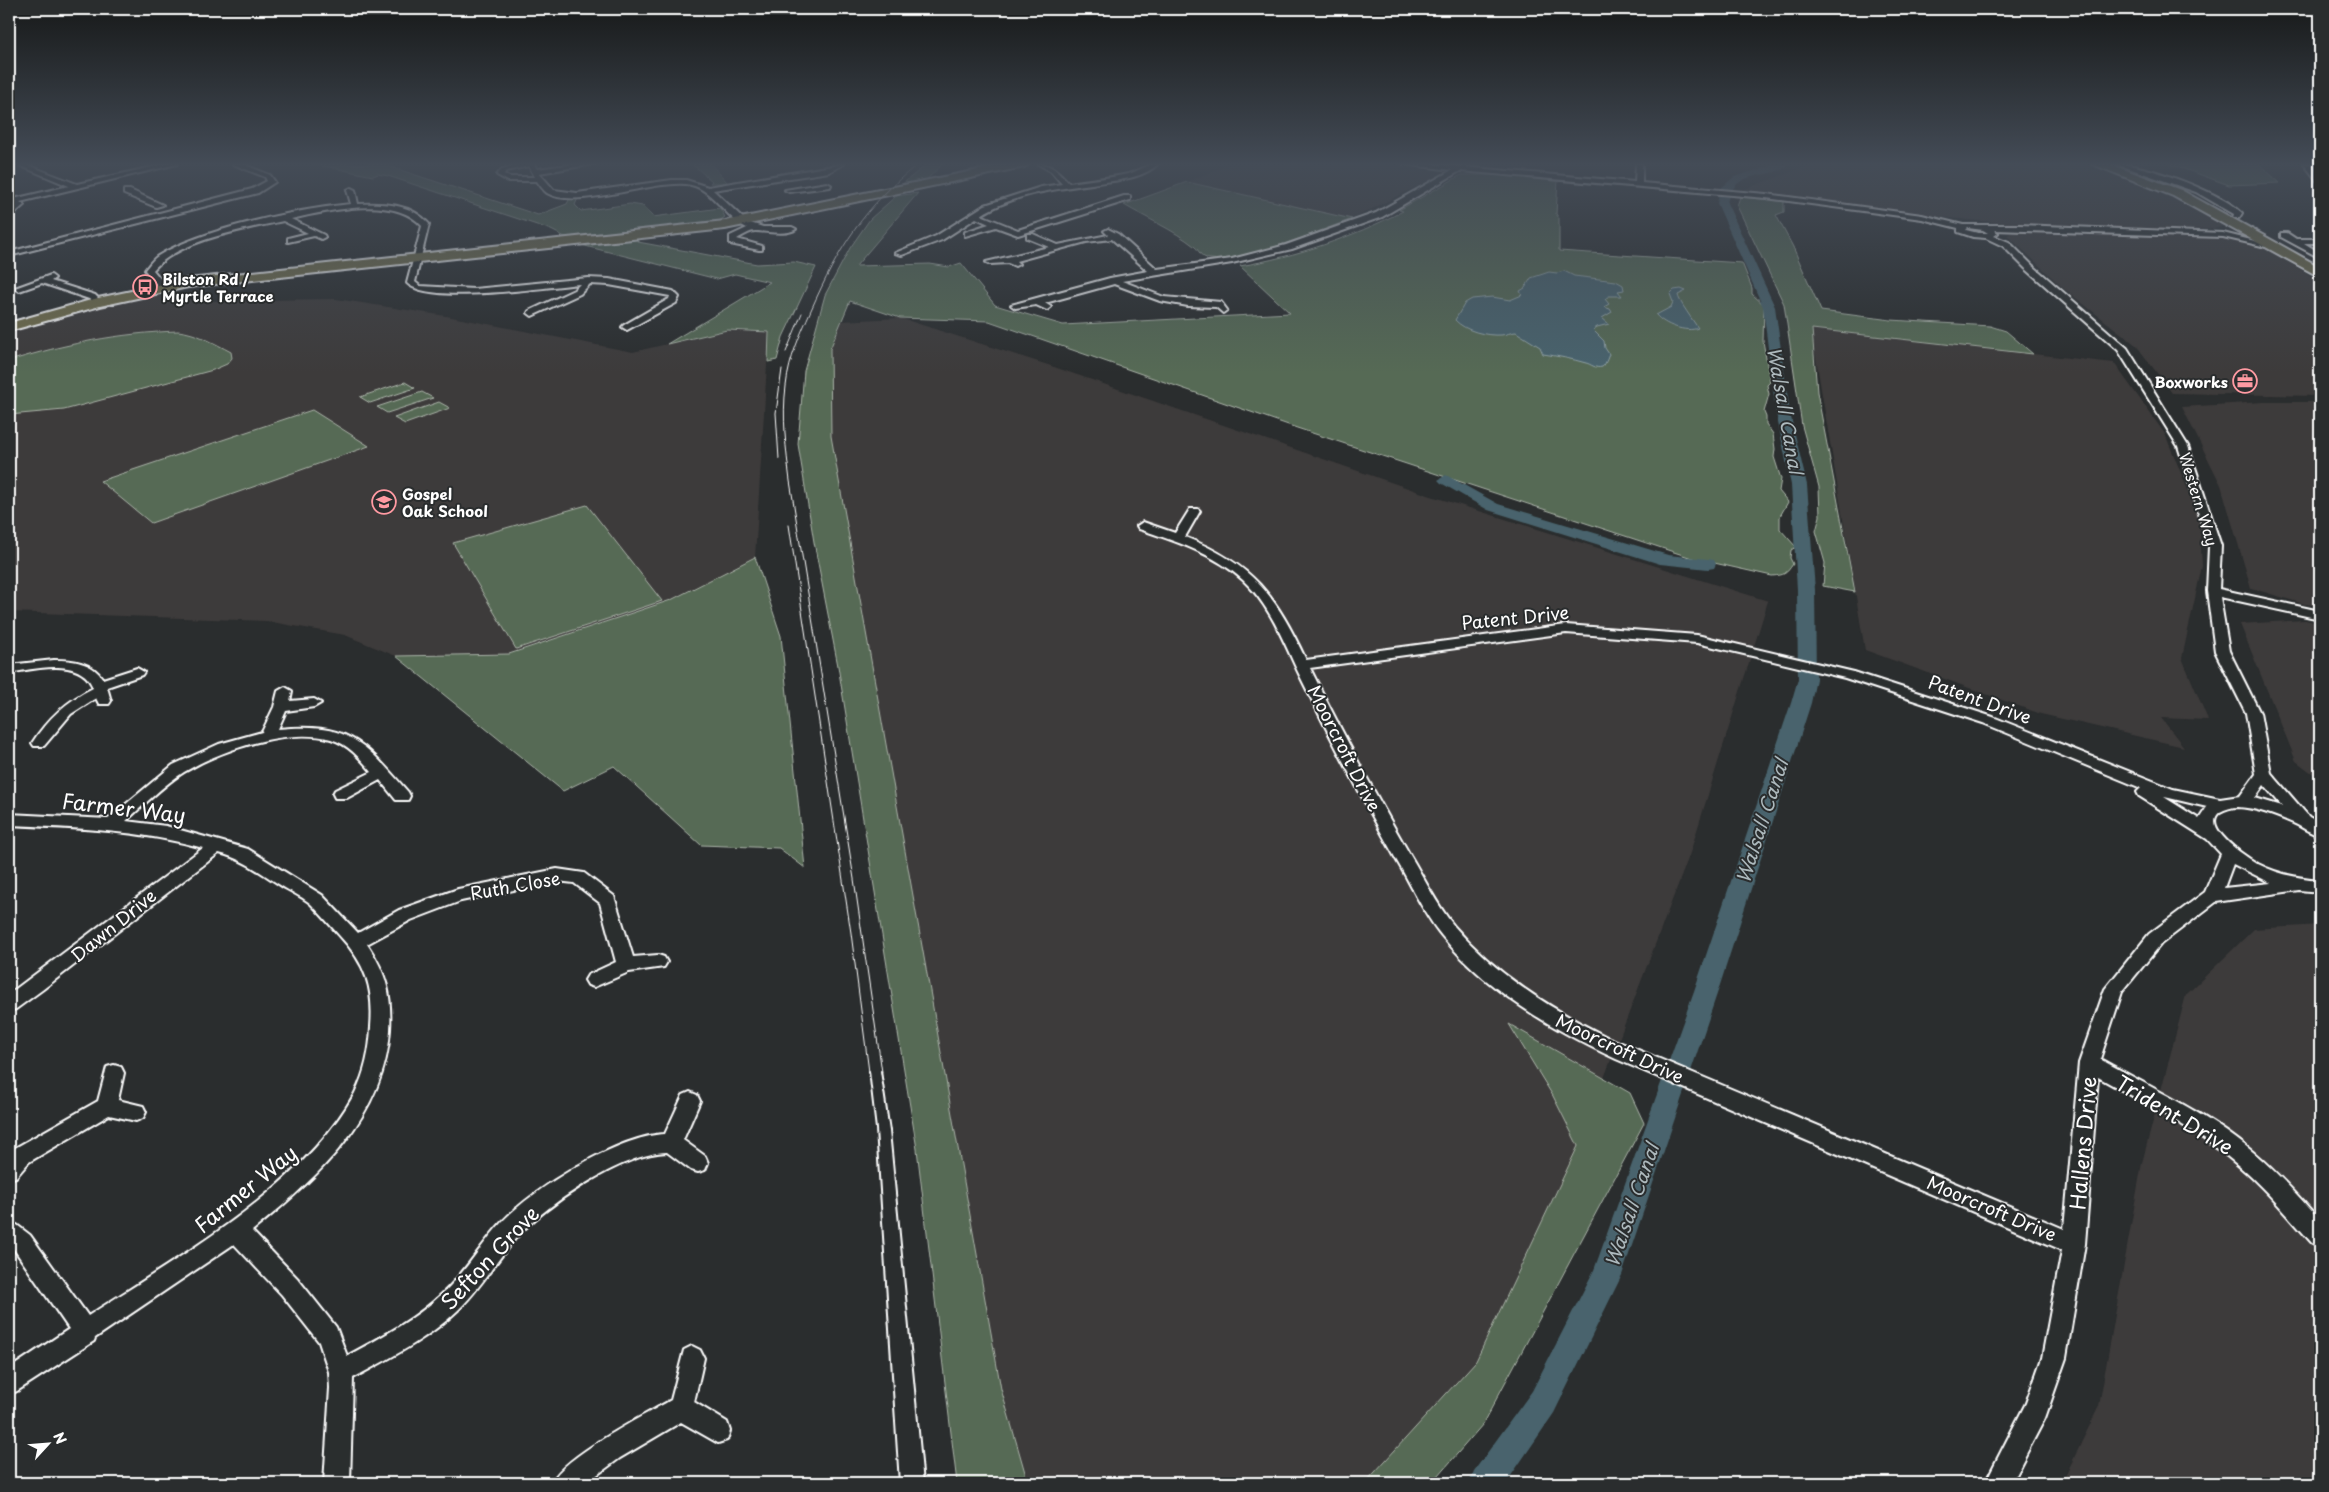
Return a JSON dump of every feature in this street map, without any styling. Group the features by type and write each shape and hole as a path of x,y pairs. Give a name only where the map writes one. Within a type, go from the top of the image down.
{"highway":[{"path":"2256,234 2320,273"},
{"path":"2262,234 2320,264"}],"main road":[{"path":"9,327 98,302 214,279 417,260 652,234"}],"street":[{"path":"9,254 88,234"},
{"path":"164,288 149,270 150,265 185,245 225,234"},
{"path":"291,240 317,236 313,234"},
{"path":"424,234 411,283 418,288 474,292 588,281 631,286 673,294 675,297 673,301 627,327"},
{"path":"738,234 733,238 733,242 758,251 769,244"},
{"path":"899,253 946,234"},
{"path":"990,262 1012,262 1110,234"},
{"path":"1113,234 1155,272"},
{"path":"1015,305 1037,302 1113,280 1261,255 1329,234"},
{"name":"Western Way","path":"1989,234 2006,244 2029,267 2122,348 2183,446 2216,546 2213,591 2222,651 2253,713 2264,774"},
{"path":"2188,234 2223,235 2277,248"},
{"path":"2284,235 2320,256"},
{"path":"1030,236 1058,248"},
{"path":"2294,241 2320,241"},
{"path":"19,288 55,276"},
{"path":"1113,280 1144,296 1169,302 1221,304"},
{"path":"43,281 92,298 98,302"},
{"path":"532,313 577,292 588,281"},
{"path":"1037,302 1047,307"},
{"path":"1178,538 1181,528 1191,518 1194,511"},
{"name":"Moorcroft Drive","path":"1143,526 1178,538 1230,565 1252,582 1271,606 1362,785 1446,929 1468,954 1523,999 1586,1036 1623,1053 1736,1099 2074,1244"},
{"path":"2213,591 2306,613 2320,614"},
{"name":"Patent Drive","path":"1302,665 1566,629 1697,639 1849,675 1988,720 2095,765 2169,793 2222,805 2243,803 2270,807 2320,830"},
{"path":"9,670 51,664 76,665 94,674 102,692"},
{"path":"39,743 56,718 72,705 102,692 137,672"},
{"path":"268,735 282,707 285,691"},
{"path":"282,707 314,702"},
{"path":"111,825 178,769 224,747 268,735 304,732 337,736 350,742 382,773 402,796"},
{"name":"Patent Drive","path":"2095,765 2152,795 2212,835 2229,854 2251,867 2281,880 2302,885"},
{"path":"342,794 382,773"},
{"path":"2243,803 2264,774 2305,822"},
{"path":"2212,835 2207,824 2209,814 2222,805"},
{"name":"Farmer Way","path":"9,819 111,825 166,832 242,853 316,899 356,942 370,963 379,984 382,1008 379,1052 364,1095 343,1128 320,1157 284,1192 236,1230 86,1333 9,1383"},
{"name":"Dawn Drive","path":"9,1004 62,966 124,915 217,846"},
{"path":"2229,854 2212,896 2302,885 2320,886"},
{"name":"Ruth Close","path":"356,942 405,916 458,895 557,875 578,877 608,900 626,965"},
{"name":"Hallens Drive","path":"1998,1483 2036,1409 2054,1358 2074,1244 2089,1063 2114,989 2155,939 2212,896"},
{"path":"594,980 626,965 658,962"},
{"name":"Trident Drive","path":"2089,1063 2183,1115 2235,1149 2275,1187 2320,1236"},
{"path":"107,1106 114,1073"},
{"path":"690,1101 671,1142 698,1163"},
{"path":"9,1170 22,1155 107,1106 136,1112"},
{"name":"Sefton Grove","path":"341,1372 412,1333 450,1303 471,1281 508,1231 546,1198 611,1159 648,1145 671,1142"},
{"path":"236,1230 290,1287 328,1335 341,1372 341,1414 337,1483"},
{"path":"9,1232 22,1242 86,1333"},
{"path":"565,1483 611,1449 682,1408 692,1358"},
{"path":"682,1408 718,1431"}],"shaded area":[{"path":"2114,234 2230,238 2259,245 2320,281 2320,396 2172,393 2136,345 2063,288 2007,235"},
{"name":"Gospel Oak School","path":"148,295 207,301 336,299 446,316 633,352 727,330 769,332 755,557 671,600 509,654 396,656 345,635 266,621 9,612 9,331"},
{"path":"900,318 1051,366 1431,496 1768,601 1689,856 1578,1146 1476,1361 1365,1483 1028,1483 1001,1389 831,436 830,349 842,321"},
{"path":"1811,329 2114,363 2165,434 2199,517 2202,566 2182,658 2208,720 2161,718 2184,747 2041,714 1865,650"},
{"path":"2264,402 2320,402 2320,606 2304,604 2251,588 2221,485 2182,407"},
{"path":"2305,620 2320,623 2320,779 2296,761 2240,624"},
{"path":"2320,925 2320,1483 2062,1483 2099,1406 2142,1163 2186,995 2254,929"}],"green space":[{"path":"558,234 609,234 606,234 637,238 638,242 757,264 794,262 816,267 783,337 777,360 768,362 769,332 727,330 667,344 770,282 735,274 717,279 581,245"},
{"path":"860,234 883,234 856,266 930,264 949,267 961,263 995,305 1063,325 1290,313 1240,266 1282,257 1355,234 1559,234 1559,251 1742,263 1752,288 1752,294 1764,305 1763,341 1770,382 1767,385 1769,394 1764,412 1766,424 1773,434 1774,457 1781,479 1779,491 1788,502 1780,516 1780,529 1796,547 1791,550 1790,558 1793,564 1787,572 1772,576 1692,558 1297,428 989,321 900,318 850,301 830,349 831,436 1001,1389 1028,1483 957,1483 917,1149 838,666 814,542 798,444 804,371 825,295 850,248"},
{"path":"1176,234 1312,234 1253,253 1232,258 1215,259 1204,257 1194,246"},
{"path":"1750,234 1786,234 1821,311 1891,320 1990,326 2006,331 2033,354 1812,329 1817,392 1855,592 1823,586 1825,563 1816,531 1820,516 1819,487 1802,426 1784,304"},
{"path":"178,331 199,336 212,342 231,352 232,358 227,364 213,370 64,410 9,415 9,361 92,340"},
{"path":"405,382 415,388 370,403 360,397"},
{"path":"422,392 433,398 387,413 377,407"},
{"path":"439,402 450,408 405,424 394,418"},
{"path":"312,410 369,446 151,523 100,481"},
{"path":"587,505 662,601 516,649 453,543"},
{"path":"755,557 781,636 805,868 779,848 701,845 614,766 563,791 396,656 509,654 671,600"},
{"path":"1509,1024 1630,1093 1644,1123 1483,1424 1432,1483 1365,1483 1476,1361 1578,1146 1553,1096"}],"water":[{"path":"1564,271 1574,276 1616,281 1623,285 1624,290 1618,291 1622,296 1609,296 1605,299 1609,304 1604,307 1612,312 1602,318 1609,324 1593,330 1604,341 1605,348 1609,354 1602,367 1543,354 1540,347 1516,332 1501,335 1482,334 1464,327 1455,320 1465,303 1472,299 1492,297 1510,300 1522,295 1520,291 1525,288 1531,278 1549,272 1557,273"},
{"path":"1681,289 1686,291 1678,295 1679,298 1698,328 1682,329 1675,327 1664,322 1656,315 1671,307 1673,302 1670,294 1674,290"}],"waterway":[{"name":"Walsall Canal","path":"1486,1483 1543,1402 1607,1275 1706,991 1801,703 1807,679 1806,590 1799,485 1783,413 1769,307 1736,234"},
{"path":"1446,480 1493,507 1666,560 1708,564"}],"tram line":[{"path":"853,234 821,288 792,356 787,376 784,422 790,481 854,879 882,1072"},
{"path":"786,352 802,313"},
{"path":"779,459 776,413 782,369"},
{"path":"789,525 851,933 869,1072"},
{"path":"869,1071 876,1129 899,1483"},
{"path":"881,1071 890,1131 924,1483"}],"place":[{"name":"Bilston Rd / Myrtle Terrace","path":"145,287"},
{"name":"Boxworks","path":"2245,381"},
{"name":"Gospel Oak School","path":"384,502"}]}
